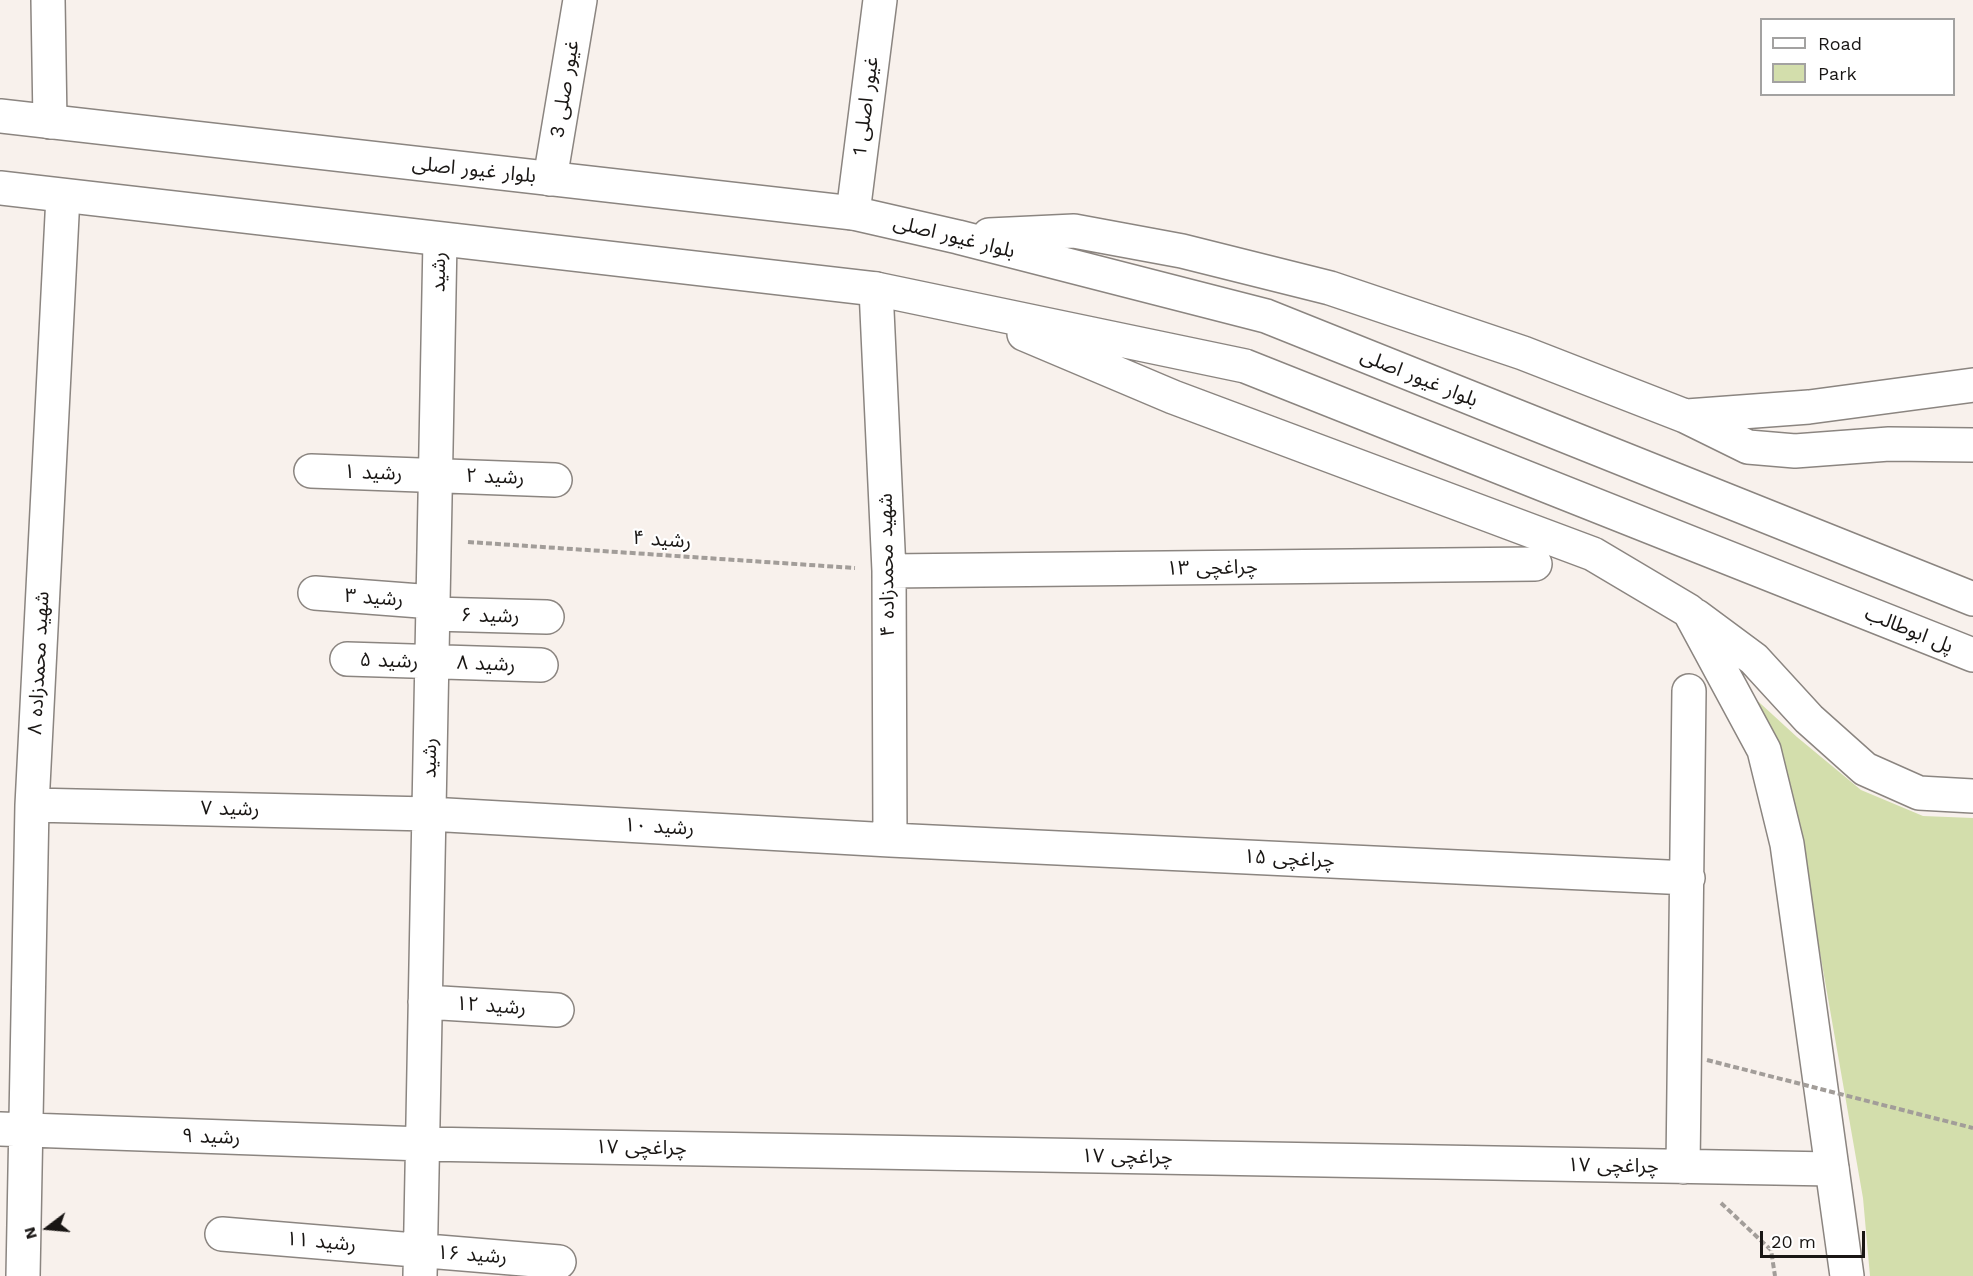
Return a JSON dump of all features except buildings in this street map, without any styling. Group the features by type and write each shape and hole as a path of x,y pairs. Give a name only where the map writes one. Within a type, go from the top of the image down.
{"street":[{"path":"48,0 50,122"},
{"name":"غیور صلی 3","path":"550,179 580,0"},
{"name":"غیور اصلی 1","path":"853,213 880,0"},
{"name":"بلوار غیور اصلی","path":"0,116 853,213 958,237 1266,316 1861,556 1973,598"},
{"path":"0,188 876,289 951,304 1173,397 1593,554 1689,611 1754,659 1809,720 1865,769 1919,793 1973,796"},
{"name":"شهید محمدزاده ۸","path":"23,1276 13,1130 63,196"},
{"path":"958,237 1074,231 1182,251 1330,288 1523,353 1685,416 1748,447 1795,452 1889,444 1973,445"},
{"name":"رشید","path":"420,1263 440,240"},
{"name":"شهید محمدزاده ۴","path":"876,289 889,571 890,840"},
{"name":"پل ابوطالب","path":"951,304 1245,366 1973,655"},
{"path":"1685,416 1809,407 1971,384"},
{"name":"رشید ۱","path":"311,471 435,475"},
{"name":"رشید ۲","path":"435,475 555,480"},
{"name":"چراغچی ۱۳","path":"889,571 1535,564"},
{"name":"رشید ۳","path":"315,593 433,608"},
{"name":"رشید ۶","path":"433,608 547,617"},
{"path":"1689,611 1764,750 1787,844 1846,1276"},
{"name":"رشید ۵","path":"347,659 431,662"},
{"name":"رشید ۸","path":"431,662 541,665"},
{"path":"1683,1167 1689,691"},
{"name":"رشید ۷","path":"32,804 429,814"},
{"name":"رشید ۱۰","path":"429,814 890,840"},
{"name":"چراغچی ۱۵","path":"890,840 1688,878"},
{"name":"رشید ۱۲","path":"425,1002 557,1010"},
{"name":"رشید ۹","path":"13,1130 423,1144"},
{"name":"چراغچی ۱۷","path":"423,1144 1832,1169"},
{"name":"رشید ۱۱","path":"222,1234 420,1263"},
{"name":"رشید ۱۶","path":"420,1263 559,1262"}],"path":[{"name":"رشید ۴","path":"434,540 889,571"},
{"path":"1707,1060 1973,1128"},
{"path":"1683,1167 1771,1250 1775,1276"}],"green space":[{"path":"1749,693 1797,737 1861,790 1923,816 1973,818 1973,1276 1870,1276 1863,1198 1791,787"}]}
